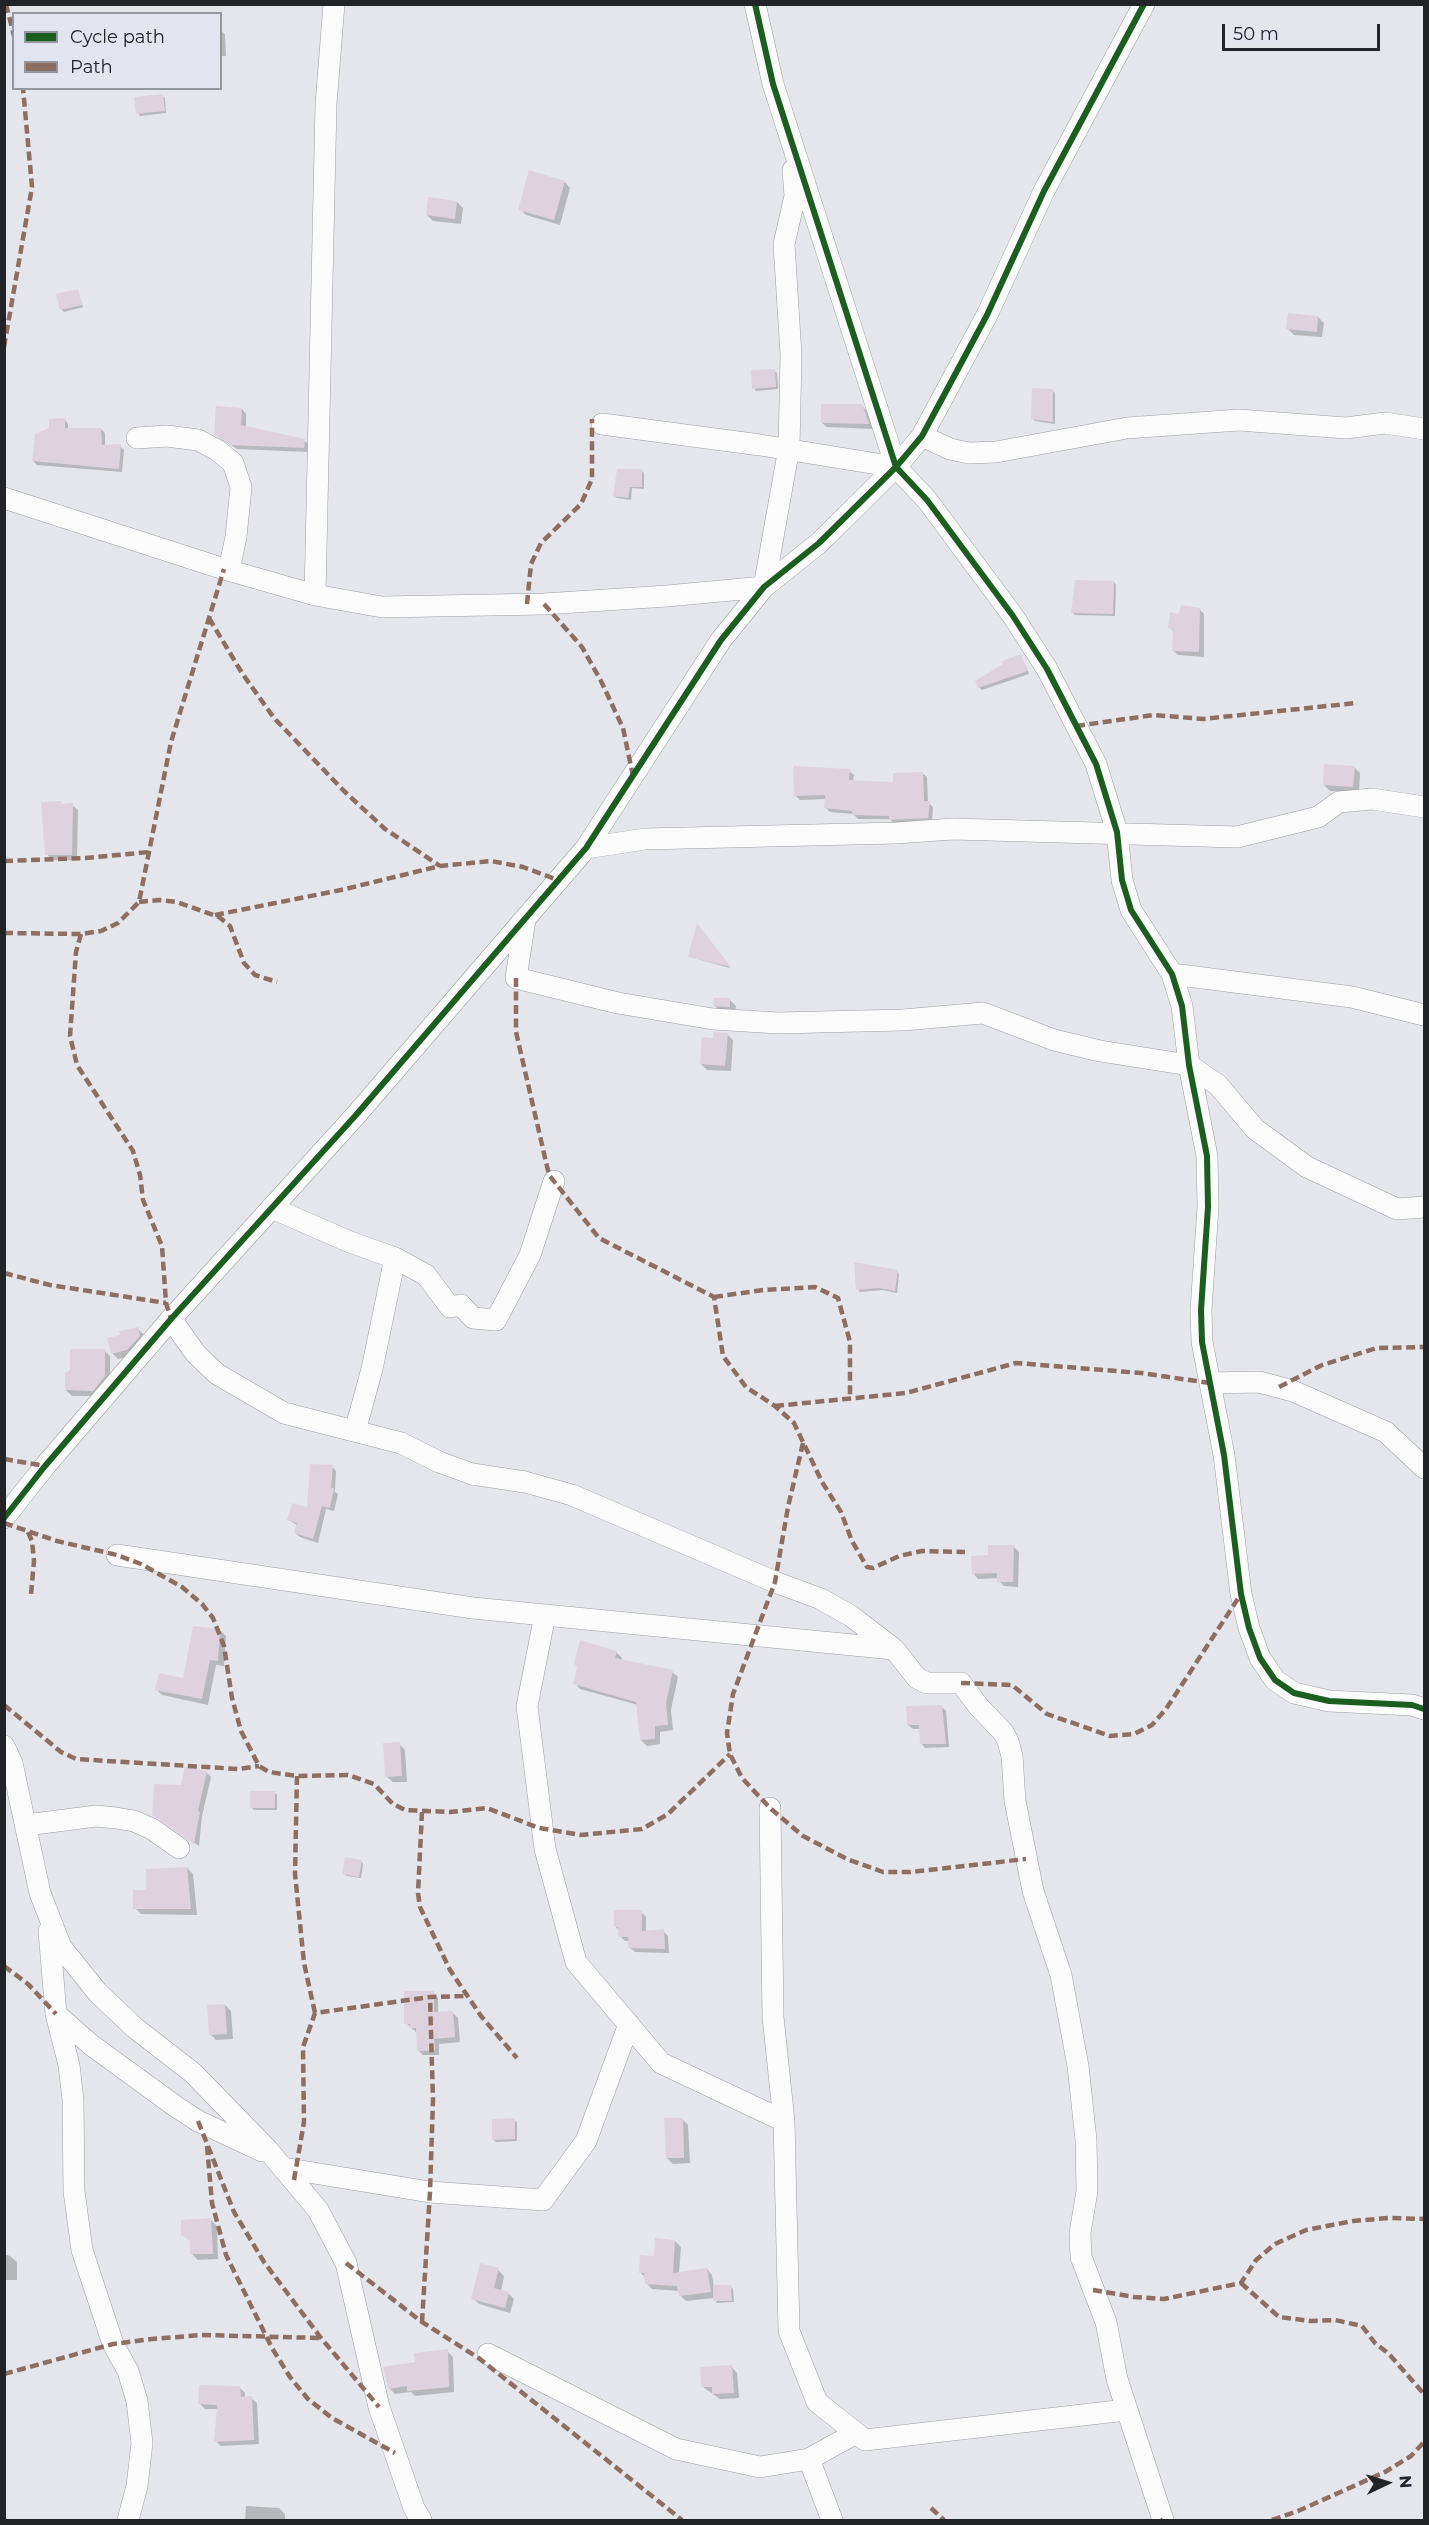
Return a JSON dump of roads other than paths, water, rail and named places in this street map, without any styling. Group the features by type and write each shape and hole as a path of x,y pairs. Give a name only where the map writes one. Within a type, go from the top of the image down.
{"street":[{"path":"315,595 326,104 334,4"},
{"path":"755,4 773,84 896,467 927,500 947,526 1013,616 1047,669 1096,764 1117,832 1122,880 1131,910 1173,974 1182,1006 1189,1065 1207,1156 1207,1218 1201,1310 1202,1342 1224,1455 1241,1594 1249,1628 1260,1658 1275,1680 1294,1693 1329,1701 1412,1705 1425,1709"},
{"path":"4,1518 45,1466 171,1319 272,1208 586,848 721,640 764,586 819,543 896,467 922,436 987,315 1061,159 1144,4"},
{"path":"764,586 789,450 791,356 784,244 795,196 788,130"},
{"path":"922,436 950,449 969,453 996,452 1127,428 1227,421 1268,421 1346,428 1385,423 1425,429"},
{"path":"602,424 896,467"},
{"path":"137,438 167,436 198,440 217,450 232,463 241,487 236,537 228,570"},
{"path":"4,498 228,570 315,595 382,607 544,604 667,596 764,586"},
{"path":"586,848 645,839 896,833 953,829 1237,837 1318,817 1339,802 1372,799 1425,807"},
{"path":"525,920 516,978 618,1003 713,1019 778,1023 903,1020 983,1013 1054,1040 1100,1051 1189,1065 1218,1085 1255,1129 1307,1167 1397,1209 1425,1207"},
{"path":"1173,974 1352,997 1425,1015"},
{"path":"272,1208 350,1242 395,1258 426,1275 450,1307 460,1305 473,1318 496,1320 530,1255 554,1181"},
{"path":"355,1431 372,1369 395,1258"},
{"path":"171,1319 196,1354 217,1374 284,1413 401,1443 439,1462 472,1473 525,1482 572,1495 775,1582 821,1599 850,1616 894,1649 917,1678 927,1683 961,1683 1008,1741 1016,1801 1033,1891 1061,1975 1078,2066 1086,2150 1087,2192 1080,2233 1081,2257 1106,2322 1117,2379 1126,2410 1164,2520"},
{"path":"1210,1383 1259,1382 1293,1391 1386,1432 1425,1468"},
{"path":"117,1555 473,1608 894,1649"},
{"path":"545,1615 527,1706 545,1849 576,1962 661,2063 784,2121"},
{"path":"4,1746 12,1763 40,1893 61,1947 98,1994 135,2028 193,2073 278,2162 318,2210 346,2263 379,2407 414,2508 421,2520"},
{"path":"770,1808 773,2017 784,2121 789,2331 817,2402 865,2440 1126,2410"},
{"path":"26,1825 96,1816 116,1818 134,1821 152,1829 179,1848"},
{"path":"49,1920 56,2014 69,2065 73,2100 74,2191 82,2250 113,2344 128,2371 137,2401 142,2443 137,2486 128,2520"},
{"path":"56,2014 90,2044 174,2106 198,2121 278,2162 430,2192 543,2200 586,2141 629,2024"},
{"path":"488,2354 676,2449 760,2467 809,2459 856,2433"},
{"path":"809,2459 832,2520"}]}
